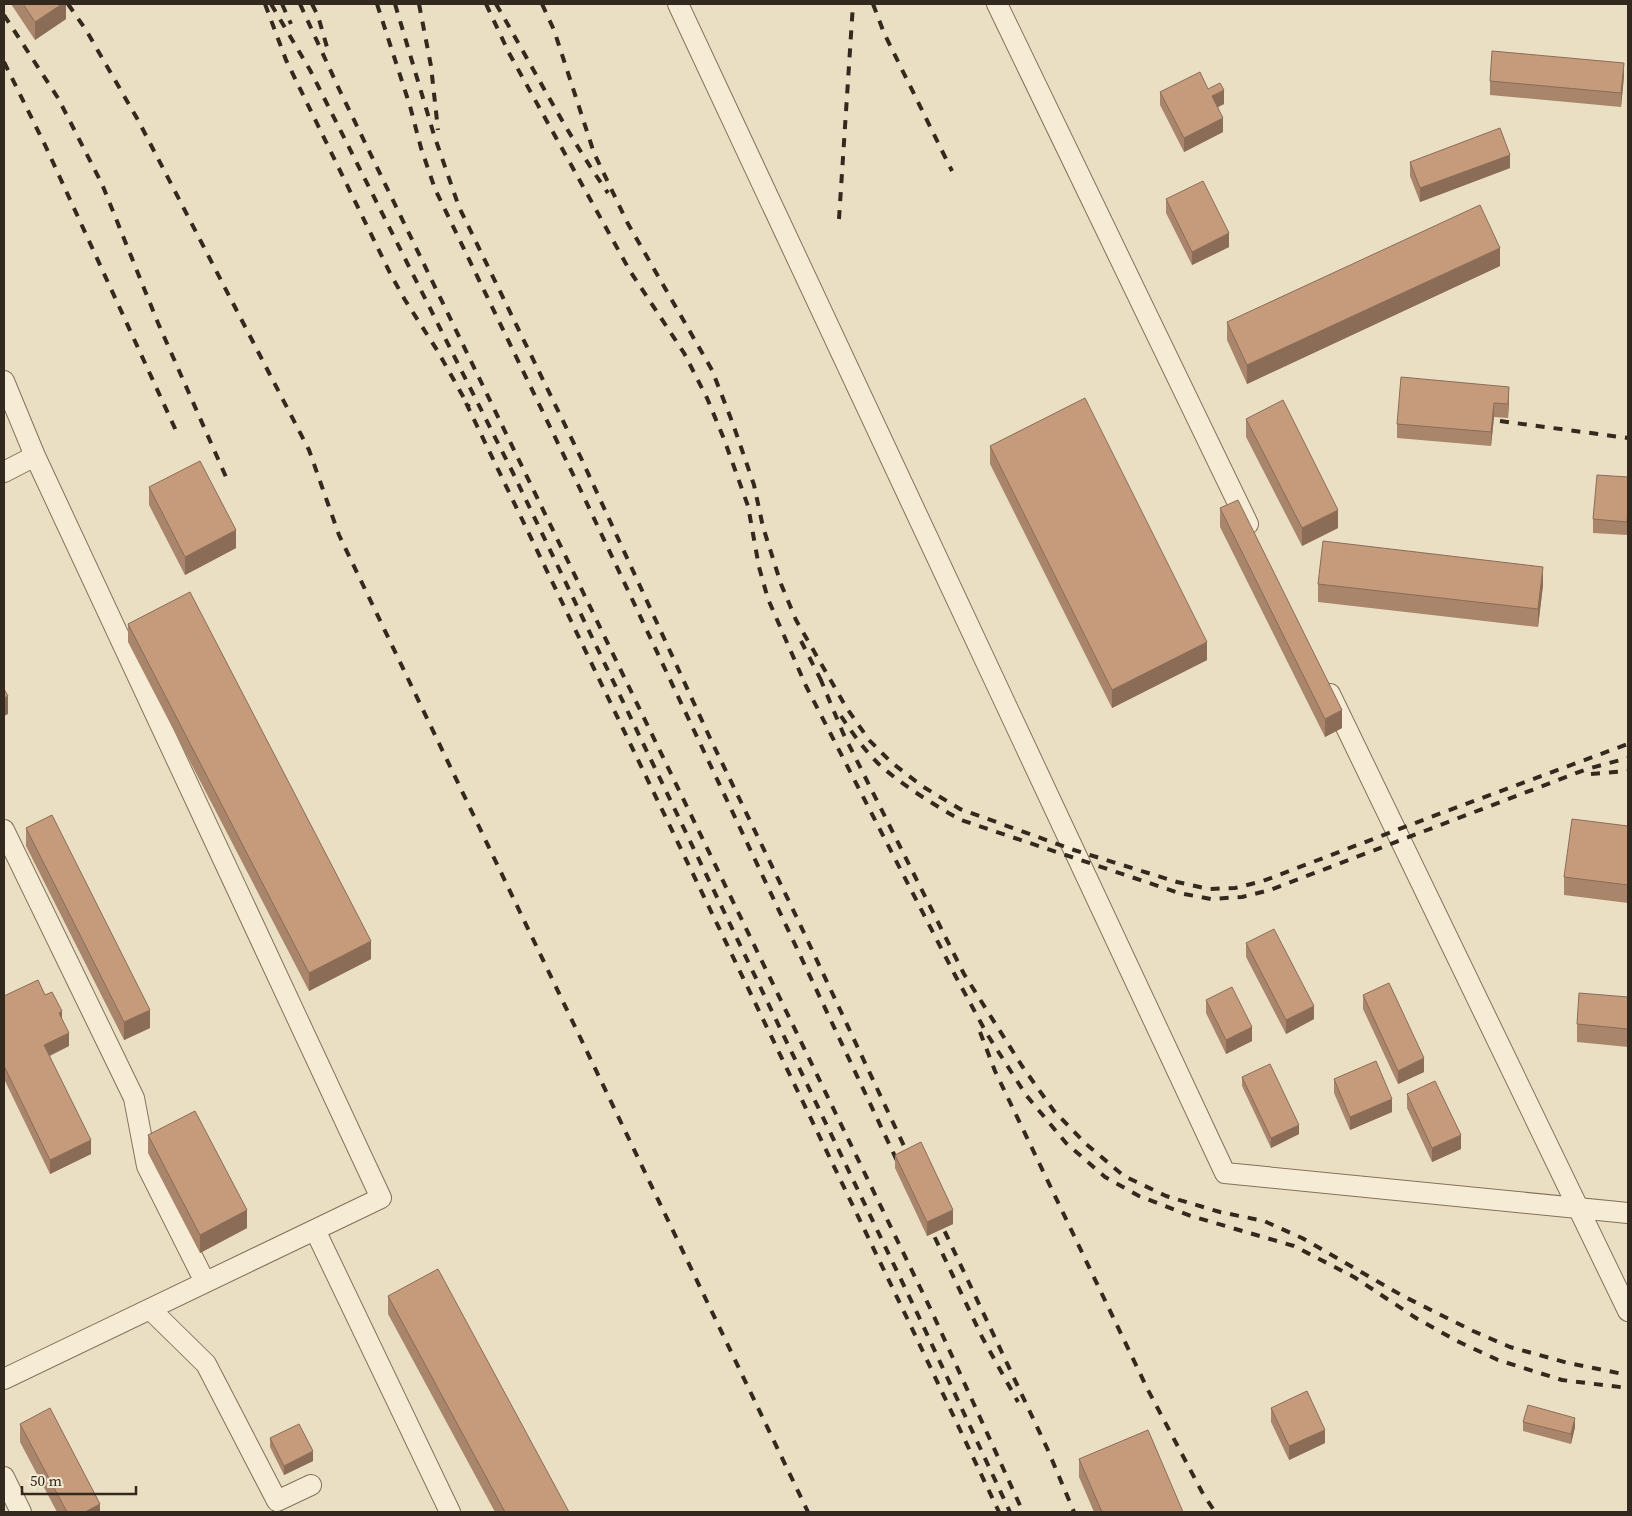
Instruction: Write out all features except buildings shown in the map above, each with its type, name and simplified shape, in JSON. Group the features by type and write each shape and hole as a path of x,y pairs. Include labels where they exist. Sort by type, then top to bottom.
{"lane":[{"path":"678,4 1225,1173 1628,1213"},
{"path":"997,4 1257,543"},
{"path":"4,381 35,456 381,1198 4,1379"},
{"path":"4,472 35,456"},
{"path":"1322,678 1628,1311"},
{"path":"4,830 134,1098 147,1166 206,1282"},
{"path":"315,1230 450,1512"},
{"path":"150,1309 206,1364 277,1501 311,1485"},
{"path":"4,1477 20,1512"}],"railway":[{"path":"68,4 86,30 138,120 309,450 339,535 808,1512"},
{"path":"265,4 286,60 391,275 469,407"},
{"path":"271,4 310,70 513,473 919,1317 1010,1512"},
{"path":"282,4 291,24"},
{"path":"300,4 339,89 932,1312 1023,1512"},
{"path":"312,4 318,16 329,54"},
{"path":"377,4 435,189 582,493 900,1167"},
{"path":"395,4 434,135 459,207 581,458 710,738 912,1163"},
{"path":"419,4 431,66 438,130"},
{"path":"486,4 509,53 630,271 684,353 707,398 748,506 759,567 768,599 806,686 956,977 987,1034 1026,1095 1066,1143 1105,1177 1139,1196 1191,1216 1294,1246 1354,1277 1416,1318 1457,1341 1498,1360 1562,1380 1628,1388"},
{"path":"496,4 564,123 608,193"},
{"path":"542,4 554,30 594,153 627,222 712,370 754,485 763,527 781,584 796,620 846,707 869,740 891,762 922,786 960,809 1074,850 1177,882 1209,889 1235,888 1263,881 1628,744"},
{"path":"839,219 853,4"},
{"path":"873,4 884,33 952,171"},
{"path":"4,15 58,98 102,184 158,323 226,477"},
{"path":"4,62 45,145 178,435"},
{"path":"466,403 999,1512"},
{"path":"1500,421 1628,438"},
{"path":"801,641 823,684"},
{"path":"820,678 843,733 964,974 1022,1066 1054,1111 1086,1144 1124,1176 1166,1196 1220,1212 1264,1221 1302,1238 1403,1296 1510,1347 1568,1363 1628,1375"},
{"path":"841,716 855,737 883,768 921,796 961,820 1179,893 1211,899 1242,897 1270,890 1587,769 1628,758"},
{"path":"1591,774 1628,771"},
{"path":"980,1032 995,1071 1148,1390 1202,1492 1215,1512"},
{"path":"937,1215 1047,1448 1074,1512"},
{"path":"927,1221 982,1337 1018,1402"}]}
